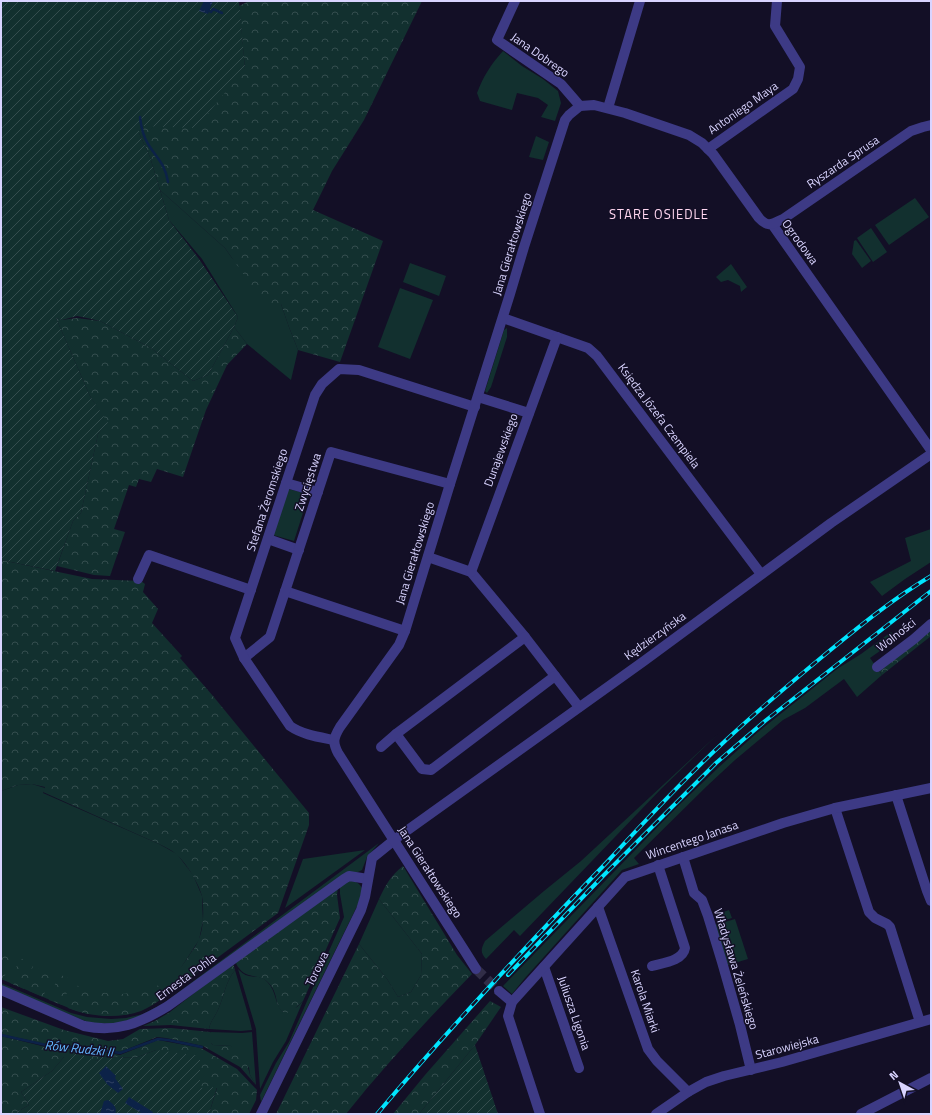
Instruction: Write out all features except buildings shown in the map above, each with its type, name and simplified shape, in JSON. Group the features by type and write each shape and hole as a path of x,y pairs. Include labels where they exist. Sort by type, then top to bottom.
{"street":[{"name":"Jana Dobrego","path":"515,1 497,40 561,84 580,106"},
{"path":"608,108 640,1"},
{"name":"Antoniego Maya","path":"708,149 793,89 798,79 800,67 775,26 777,1"},
{"name":"Ogrodowa","path":"580,106 594,104 608,108 689,135 702,143 762,222 772,224 931,450"},
{"name":"Jana Gierałtowskiego","path":"476,970 338,753 334,740 340,727 399,645 405,631 525,243 565,120 580,106"},
{"name":"Ryszarda Sprusa","path":"772,224 782,219 911,131 931,125"},
{"name":"Księdza Józefa Czempiela","path":"503,318 588,348 598,356 761,574"},
{"name":"Dunajewskiego","path":"471,572 557,337"},
{"name":"Stefana Żeromskiego","path":"334,740 301,732 290,726 244,658 235,638 315,395 322,384 339,369 359,370 474,407"},
{"path":"478,397 529,413"},
{"name":"Zwycięstwa","path":"244,658 270,637 331,452 450,484"},
{"name":"Kędzierzyńska","path":"394,840 831,523 931,454"},
{"path":"286,483 318,492"},
{"path":"268,539 299,550"},
{"path":"138,579 148,555 251,590"},
{"path":"428,557 471,572 525,637 579,707"},
{"path":"285,591 405,631"},
{"name":"Wolności","path":"877,666 909,643 931,624"},
{"path":"381,747 396,734 525,637"},
{"path":"396,734 422,769 431,770 555,676"},
{"name":"Wincentego Janasa","path":"512,1002 625,876 784,823 835,808 931,788"},
{"path":"896,795 931,901"},
{"path":"835,808 869,912 875,918 890,927 920,1022"},
{"name":"Torowa","path":"262,1114 360,910 365,897 372,858 394,840"},
{"name":"Władysława Żeleńskiego","path":"683,857 694,893 702,900 708,916 738,1018 751,1070"},
{"path":"652,966 677,958 682,955 685,948 658,865"},
{"name":"Ernesta Pohla","path":"1,990 84,1026 98,1028 122,1027 149,1018 168,1006 344,879 349,876 368,879"},
{"name":"Karola Miarki","path":"598,907 648,1049 657,1061 688,1092"},
{"name":"Juliusza Ligonia","path":"544,967 579,1068"},
{"path":"499,991 512,1002 508,1016 540,1114"},
{"name":"Starowiejska","path":"656,1114 688,1092 706,1082 724,1076 782,1062 931,1018"},
{"path":"860,1114 931,1078"}],"green space":[{"path":"1,1 239,1 245,68 196,128 142,126 139,129 139,133 150,157 169,220 199,259 238,317 208,375 193,381 151,348 100,321 77,316 62,320 56,318 90,396 108,423 98,434 81,513 73,521 55,571 1,560"},
{"path":"249,1 422,1 364,120 332,171 313,210 383,241 340,362 298,350 281,304 263,302 225,248 160,190 150,157 139,133 139,128 245,68 239,6"},
{"path":"503,51 558,91 561,103 555,121 541,117 548,105 538,98 517,93 512,110 480,101 477,93 482,82 491,66"},
{"path":"536,136 549,142 543,160 529,157"},
{"path":"160,190 225,248 232,258 281,304 298,350 291,380 247,344 234,327 238,317 202,259 169,220"},
{"path":"915,198 929,217 889,245 875,225"},
{"path":"871,228 887,252 873,262 857,238"},
{"path":"856,240 871,261 862,268 852,254 854,241"},
{"path":"410,263 446,276 439,296 403,282"},
{"path":"731,264 747,287 741,292 740,286 728,280 721,282 716,277"},
{"path":"400,288 433,300 410,359 378,347"},
{"path":"56,318 62,320 77,318 100,321 151,348 193,381 208,375 234,327 247,344 227,365 206,410 183,477 157,469 151,482 139,479 136,487 129,485 114,529 125,532 110,576 94,575 57,566 73,521 81,513 98,434 107,423 90,396"},
{"path":"507,328 507,337 491,387 487,393 485,391 504,330"},
{"path":"288,489 309,494 294,541 273,535"},
{"path":"931,529 931,562 882,596 870,582 911,561 905,538"},
{"path":"1,560 92,579 141,581 145,584 143,592 158,609 152,623 182,656 180,658 309,813 309,825 278,913 160,1000 141,1011 132,1014 104,1016 68,1008 79,983 96,990 113,994 121,994 153,988 174,975 185,962 200,936 203,919 202,896 189,869 175,853 166,847 43,792 45,787 32,784 18,785 1,791"},
{"path":"931,630 931,636 882,675 878,668"},
{"path":"891,632 897,639 870,658 882,675 857,697 844,679 805,708 783,720 735,760 634,858 639,864 622,870 512,994 503,986 678,806 719,767 758,732 837,669"},
{"path":"718,734 661,789 520,936 514,930 486,959 482,950 485,941 581,861"},
{"path":"32,784 45,788 43,793 159,844 177,854 193,875 202,896 203,921 199,940 160,1000 142,1010 126,1015 88,1014 71,1009 1,979 1,791 18,785"},
{"path":"379,843 367,857 362,870 358,872 349,872 166,1005 143,1017 112,1024 90,1023 1,986 1,983 71,1013 87,1017 111,1019 126,1018 143,1014 164,1003"},
{"path":"365,850 285,908 303,859"},
{"path":"403,866 457,955 472,974 407,1042 346,1114 276,1114 359,944 387,979 398,997 411,992 421,975 422,954 379,899 386,885"},
{"path":"347,881 356,882 362,888 360,900 261,1102 260,1095 276,1063 289,1042 344,917 340,886"},
{"path":"338,887 337,895 340,918 303,1001 291,1012 285,1013 280,1008 275,992 269,983 259,977 244,973 235,961"},
{"path":"379,899 422,954 421,975 411,992 398,997 387,979 359,944"},
{"path":"729,910 732,918 718,922 715,915"},
{"path":"735,919 748,959 728,965 715,925"},
{"path":"1,949 14,955 3,980 1,979"},
{"path":"20,958 34,964 24,989 10,983"},
{"path":"233,963 235,970 229,980 209,1029 171,1025 143,1026 170,1012"},
{"path":"40,966 53,972 43,997 29,991"},
{"path":"238,969 246,975 264,979 274,992 278,1004 283,1012 297,1007 303,1001 286,1041 273,1062 260,1089 256,1029"},
{"path":"235,970 252,1030 241,1031 209,1029 229,980"},
{"path":"59,974 72,980 62,1005 49,1000"},
{"path":"490,1001 501,1007 475,1045 419,1114 393,1114 425,1075"},
{"path":"1,1007 64,1030 108,1041 123,1039 140,1029 171,1028 210,1032 211,1043 213,1045 231,1046 240,1050 245,1057 250,1075 256,1085 240,1067 203,1046 166,1038 157,1037 120,1052 89,1047 55,1046 1,1034"},
{"path":"210,1032 252,1032 256,1085 250,1075 249,1068 231,1046 213,1045 211,1043"},
{"path":"1,1036 54,1049 88,1049 120,1055 158,1040 201,1048 237,1069 257,1090 256,1100 249,1114 209,1114 217,1088 200,1088 156,1050 135,1058 100,1056 97,1061 64,1057 52,1071 21,1092 29,1105 17,1112 18,1114 1,1114"},
{"path":"475,1045 498,1114 419,1114"},
{"path":"156,1050 200,1056 200,1088 217,1087 209,1114 18,1114 17,1112 29,1105 21,1092 52,1071 64,1057 76,1053 97,1061 100,1056 135,1058"}],"water":[{"path":"204,1 213,1 208,14 199,11"},
{"path":"106,1066 116,1076 115,1078 123,1089 118,1093 107,1084 99,1073"},
{"path":"129,1097 153,1112 152,1114 143,1114 125,1103"},
{"path":"108,1100 115,1108 115,1114 100,1114 104,1101"}],"waterway":[{"path":"209,11 211,12 213,9 222,13"},
{"path":"140,117 145,138 163,166 168,182"},
{"name":"Rów Rudzki II","path":"1,1035 55,1047 88,1048 120,1053 158,1039 202,1047"}],"tunnel":[{"path":"476,969 499,991"}],"railway":[{"path":"377,1114 433,1049 520,954 665,800 710,755 737,729 840,642 917,584 931,576"},
{"path":"508,975 603,876 716,763 765,721 931,591"}],"district":[{"name":"STARE OSIEDLE","path":"659,214"}]}
